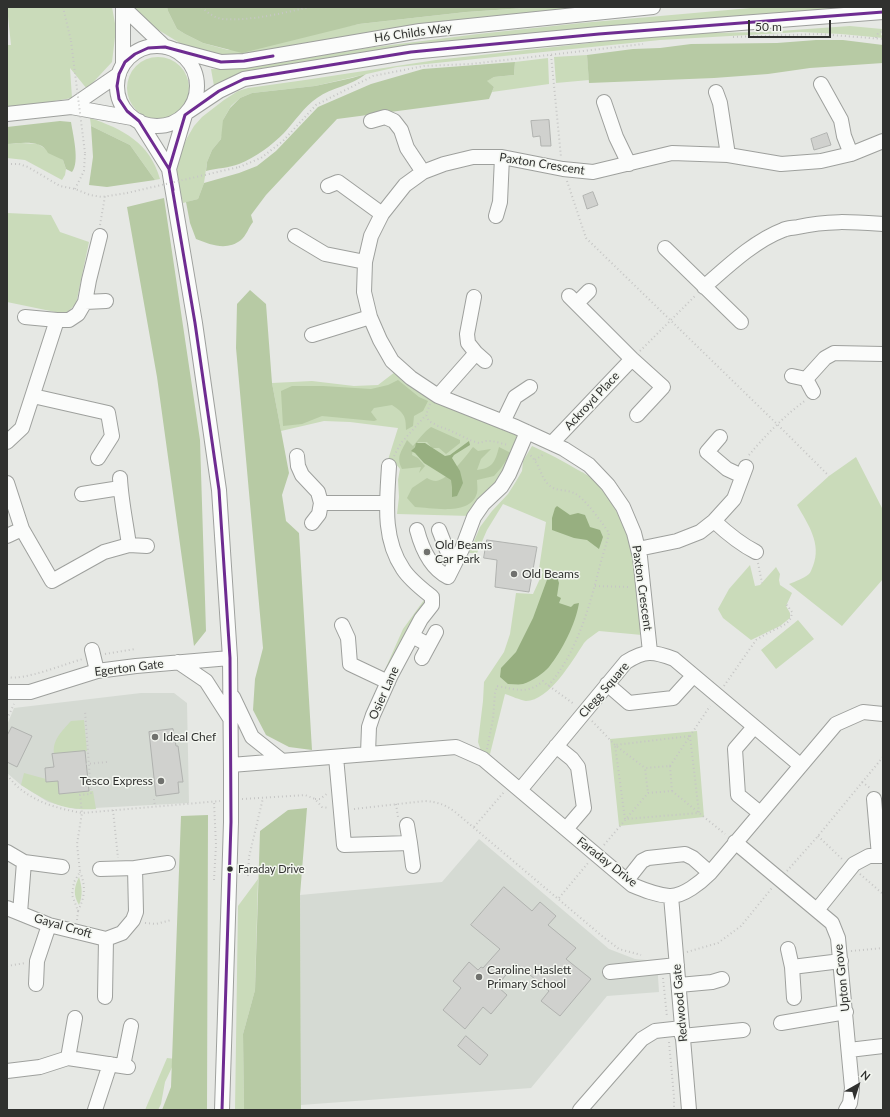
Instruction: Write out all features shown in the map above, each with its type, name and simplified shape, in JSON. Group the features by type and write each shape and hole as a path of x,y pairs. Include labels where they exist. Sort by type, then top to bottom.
{"street":[{"path":"169,169 187,113 195,101 197,89 196,78 192,67 185,57 170,48 123,7 121,69 117,86 119,98 124,109 135,119 169,169 195,323 219,490 231,693 231,822 222,1110"},
{"name":"H6 Childs Way","path":"170,48 221,62 244,61 420,31 653,7"},
{"name":"H6 Childs Way","path":"187,113 219,91 244,79 411,52 598,34 883,12"},
{"path":"71,107 121,69 130,57 137,51 146,47 156,46 170,48"},
{"path":"822,84 841,120 844,136 851,154"},
{"path":"716,92 720,103 728,155"},
{"path":"604,102 616,137 629,164"},
{"path":"7,114 71,107 135,119 150,126 163,126 175,122 187,113"},
{"path":"371,121 384,117 394,121 401,130 407,148 423,172"},
{"name":"Paxton Crescent","path":"650,652 640,557 634,532 623,506 608,485 589,465 564,449 527,432 438,396 411,378 392,361 380,340 370,317 364,292 365,262 371,236 382,214 405,185 423,172 444,164 473,157 502,157 563,169 593,172 672,153 728,155 781,164 821,161 851,154 883,141"},
{"path":"496,216 500,202 502,157"},
{"path":"335,180 382,214"},
{"path":"704,287 723,270 757,244 783,230 815,223 837,221 883,224"},
{"path":"24,317 69,320 78,314 85,302 100,236"},
{"path":"304,237 325,254 365,262"},
{"path":"664,248 741,322"},
{"path":"589,291 573,299 632,359 663,386 637,415"},
{"path":"438,396 481,357 468,342 467,334 474,298"},
{"path":"85,302 106,301"},
{"path":"319,329 370,317"},
{"path":"7,442 22,428 57,320"},
{"path":"813,392 799,377 825,358 834,354 883,354"},
{"name":"Ackroyd Place","path":"552,443 632,359"},
{"path":"503,422 515,397 530,387"},
{"path":"33,396 108,407 112,436 98,458"},
{"path":"417,530 422,547 427,557 437,570 448,577 474,517 483,504 501,487 509,474 527,432"},
{"path":"638,549 677,541 700,532 714,521 734,499 744,471 727,469 703,457 720,436"},
{"path":"297,456 298,466 302,475 318,492 321,503 319,514 312,523"},
{"name":"Osier Lane","path":"368,753 369,727 371,721 388,682 421,618 432,605 432,597 416,584 403,570 395,556 389,539 387,503 389,466"},
{"path":"7,483 22,529 54,586 104,552 130,545 147,546"},
{"path":"82,494 120,483 130,545"},
{"path":"321,503 387,503"},
{"path":"714,521 730,536 756,552"},
{"path":"7,536 22,529"},
{"path":"439,530 448,553 458,556"},
{"path":"342,625 348,638 346,668 388,682"},
{"path":"422,658 436,632"},
{"path":"412,636 429,645"},
{"path":"650,652 662,654 674,659 800,765"},
{"name":"Clegg Square","path":"515,787 556,746 626,662 638,654 650,652"},
{"path":"92,653 97,671"},
{"name":"Egerton Gate","path":"11,697 97,671 230,658"},
{"path":"178,662 206,681 231,720"},
{"path":"607,684 629,703 673,698 693,676"},
{"path":"231,693 252,737 281,760"},
{"path":"671,896 686,891 702,881 710,873 836,724 863,712 883,714"},
{"path":"754,727 735,749 738,795 760,813"},
{"path":"556,746 572,759 578,767 584,808 566,829"},
{"name":"Faraday Drive","path":"231,769 281,760 456,747 483,759 632,885 652,893 671,896"},
{"path":"336,757 344,844 410,843"},
{"path":"817,910 854,864 869,856 881,856 874,799"},
{"path":"406,825 413,866"},
{"name":"Upton Grove","path":"735,842 832,923 838,938 852,1088 850,1103 846,1110"},
{"path":"7,852 24,862 62,867"},
{"path":"627,880 642,861 648,858 685,854 693,858 710,873"},
{"name":"Gayal Croft","path":"24,862 14,911 49,925 106,939 122,933 133,920"},
{"path":"100,869 135,868 168,863"},
{"path":"133,920 136,912 135,868"},
{"name":"Redwood Gate","path":"671,896 689,1110"},
{"path":"36,984 37,961 49,925"},
{"name":"Gayal Croft","path":"105,997 106,939"},
{"path":"788,949 792,967 794,998"},
{"path":"792,967 840,957"},
{"path":"610,972 677,965"},
{"path":"678,985 712,982 722,979"},
{"path":"781,1023 846,1012"},
{"path":"68,1058 75,1018"},
{"path":"95,1110 120,1066 131,1026"},
{"path":"586,1108 642,1039 655,1031 682,1032 742,1030"},
{"path":"849,1050 883,1046"},
{"path":"7,1071 40,1066 68,1058 120,1066"}],"path":[{"path":"63,7 71,41 85,153 84,171 75,189"},
{"path":"202,7 207,12 222,19 262,17 310,7"},
{"path":"876,38 878,33 883,31"},
{"path":"733,37 819,34 883,39"},
{"path":"7,164 19,164 28,167 60,186 75,189 90,195 105,196 127,193 239,167 261,158 283,141 316,104 373,76 424,66 471,64 646,44"},
{"path":"551,55 563,169 586,238 829,476"},
{"path":"100,236 98,236 105,196"},
{"path":"632,359 704,287"},
{"path":"744,471 749,455 798,406 810,398 813,392"},
{"path":"389,466 401,443 426,415 431,402 438,396"},
{"path":"426,415 429,421 472,441 479,443 492,441 509,445 530,455 535,460 548,485 553,489 575,493 599,518 609,534 590,603 570,652 556,676 548,686"},
{"path":"756,552 762,583"},
{"path":"595,586 643,588"},
{"path":"672,791 670,766 756,640 786,624 791,618 792,612 786,604"},
{"path":"7,677 24,677 92,653 135,649"},
{"path":"483,759 493,719 497,686 525,691 537,687 543,681 573,703 616,745 645,768 670,766"},
{"path":"7,719 11,697"},
{"path":"75,931 78,910 83,902 84,896 77,844 82,813 80,794 91,794 85,711"},
{"path":"616,745 690,736"},
{"path":"690,736 699,813"},
{"path":"616,745 625,818"},
{"path":"780,879 818,836 883,757"},
{"path":"88,764 107,762"},
{"path":"645,768 648,793"},
{"path":"474,827 515,787"},
{"path":"559,899 625,818 648,793 672,791 735,842"},
{"path":"248,876 249,857 263,798"},
{"path":"154,799 155,806"},
{"path":"214,801 216,846 214,880"},
{"path":"113,810 119,869"},
{"path":"625,818 699,813"},
{"path":"78,910 72,895 74,882 80,872"},
{"path":"133,920 143,923 156,924 171,920"},
{"path":"840,957 883,948"},
{"path":"7,966 37,961"}],"shaded area":[{"path":"7,7 112,7 116,29 112,62 87,89 70,68 72,98 7,109 7,45 11,45"},
{"path":"131,7 167,7 177,29 203,43 228,50 359,24 466,12 540,7 653,7 243,56 221,56 183,45 147,23"},
{"path":"167,7 540,7 466,12 359,24 242,53 203,43 185,34 177,29"},
{"path":"762,7 883,7 237,76 214,86 211,69 238,69 367,48 478,34 581,23"},
{"path":"850,26 882,29 881,35 883,38 800,32 660,40 397,67 315,86 252,93 240,98 231,106 223,120 221,139 212,150 207,162 204,183 198,199 183,203 177,177 177,168 181,151 187,138 194,126 202,117 238,91 248,88 436,60 617,40 707,33 765,32"},
{"path":"816,40 843,40 883,45 883,63 810,68 768,74 714,78 589,83 587,55 691,44 777,43"},
{"path":"587,55 589,80 556,83 554,57"},
{"path":"158,57 170,59 180,66 187,76 189,88 187,100 180,110 170,117 158,119 146,117 136,110 129,100 127,88 129,76 136,66 146,59"},
{"path":"548,58 549,84 492,92 494,87 486,81 494,77 514,75 515,62"},
{"path":"515,62 514,75 494,77 487,81 494,87 489,99 337,119 266,195 251,215 253,222 241,240 230,245 219,246 196,239 190,223 186,202 198,199 204,183 257,166 276,151 318,107 371,84 423,69"},
{"path":"366,74 317,98 279,138 257,155 235,165 206,171 207,162 212,150 221,139 223,120 230,108 240,98 252,93 315,86"},
{"path":"90,118 113,127 134,139 149,156 160,179 155,180 130,145 91,126"},
{"path":"60,121 71,122 76,155 76,162 72,172 66,169 63,160 48,153 41,146 30,143 7,144 7,127"},
{"path":"91,126 130,145 155,180 107,187 89,185 93,157"},
{"path":"7,144 38,144 63,160 66,169 62,180 25,160 7,158"},
{"path":"164,198 200,440 206,631 194,646 157,377 127,207"},
{"path":"7,213 51,215 60,232 89,242 76,304 65,314 7,302"},
{"path":"250,290 266,304 272,383 289,473 282,495 286,521 299,533 312,750 289,747 266,735 253,710 255,679 263,648 236,348 237,304"},
{"path":"395,372 418,391 519,435 509,467 471,516 397,514 399,497 398,480 400,469 395,463 387,463 398,428 350,422 324,421 281,431 272,383 312,381 354,386 378,385"},
{"path":"398,380 419,397 428,401 423,411 414,416 413,426 406,430 404,415 392,405 374,408 371,412 377,420 374,421 322,416 302,424 283,426 281,391 292,386 371,389 388,385"},
{"path":"431,427 460,440 460,443 446,454 439,448 432,448 427,442 418,442 413,449 412,455 418,458 425,466 419,473 421,467 402,469 399,458 407,440 413,446"},
{"path":"469,441 470,445 454,455 452,458 460,471 463,483 457,496 452,497 451,480 424,463 415,453 411,451 415,447 416,443 425,443 445,456 450,455"},
{"path":"532,446 590,477 606,495 617,512 632,551 639,593 642,635 599,631 584,643 560,678 543,694 535,699 526,701 505,694 490,754 481,751 478,742 484,682 504,652 510,634 516,593 533,594 543,572 539,569 546,522 503,504 487,530 477,553 469,553 480,527 492,511 508,494 515,483 522,471 523,461"},
{"path":"473,447 478,451 491,449 481,459 477,470 490,466 496,457 499,447 511,453 494,476 477,480 477,493 473,500 467,505 450,509 415,507 407,498 412,488 427,478 436,481 446,477"},
{"path":"856,457 883,510 883,579 842,626 789,584 802,579 809,574 813,566 816,550 812,534 797,505 829,476"},
{"path":"557,506 570,515 578,513 585,515 590,527 600,530 603,537 599,549 587,540 574,538 552,530 552,518"},
{"path":"750,565 755,586 760,585 776,567 780,574 780,585 792,593 786,606 790,613 790,618 780,626 751,640 723,618 718,609 729,589"},
{"path":"548,577 557,577 559,583 557,596 561,598 559,603 571,607 574,604 579,603 572,628 554,660 547,669 534,679 523,684 508,684 500,677 501,668 516,652 533,618"},
{"path":"424,600 428,604 391,673 383,674 403,629"},
{"path":"798,620 814,639 776,669 761,650"},
{"path":"141,693 174,693 187,703 189,803 76,809 48,802 21,785 7,773 7,725 14,708"},
{"path":"84,720 87,751 54,754 56,740 64,728 71,721"},
{"path":"697,731 704,817 619,826 610,739"},
{"path":"24,773 58,781 59,794 93,791 96,809 65,807 48,801 21,785"},
{"path":"307,808 300,895 301,1110 244,1110 243,1034 255,990 260,831 288,810"},
{"path":"208,815 207,1110 162,1110 171,1087 181,816"},
{"name":"Caroline Haslett Primary School","path":"479,839 609,949 635,959 657,961 659,992 607,996 531,1088 301,1105 300,895 442,882"},
{"path":"79,877 82,891 79,905 75,891"},
{"path":"258,879 255,990 243,1034 244,1110 235,1110 238,906"},
{"path":"167,1058 176,1059 165,1082 161,1104 158,1110 145,1110"}],"building":[{"path":"549,120 551,146 541,146 540,136 533,137 531,121"},
{"path":"827,133 831,145 814,150 811,139"},
{"path":"593,192 598,205 587,209 583,196"},
{"name":"Old Beams","path":"487,540 537,547 529,592 495,587 497,560 484,558"},
{"path":"12,727 32,736 17,767 7,762 7,736"},
{"path":"173,729 176,746 178,746 183,782 178,782 179,793 156,796 149,732"},
{"path":"85,751 89,791 59,794 58,781 46,782 45,768 54,767 52,754"},
{"path":"504,887 532,911 540,902 556,916 548,925 576,948 566,959 591,979 560,1016 541,1001 549,991 516,963 500,982 501,983 498,987 507,995 491,1014 483,1007 465,1029 443,1010 461,988 453,981 469,962 478,970 481,967 483,968 500,949 471,925"},
{"path":"466,1036 488,1055 480,1065 458,1046"}],"transit line":[{"path":"222,1110 231,822 230,658 219,490 195,323 169,169 185,115 219,91 244,79 411,52 599,34 883,12"},
{"path":"173,190 169,169 139,121 127,111 119,99 117,86 119,74 125,62 135,54 148,48 165,47 221,62 244,61 273,56"}],"place":[{"name":"Old Beams Car Park","path":"427,552"},
{"name":"Old Beams","path":"514,574"},
{"name":"Ideal Chef","path":"155,737"},
{"name":"Tesco Express","path":"161,781"},
{"name":"Faraday Drive","path":"230,869"},
{"name":"Caroline Haslett Primary School","path":"479,977"}]}
